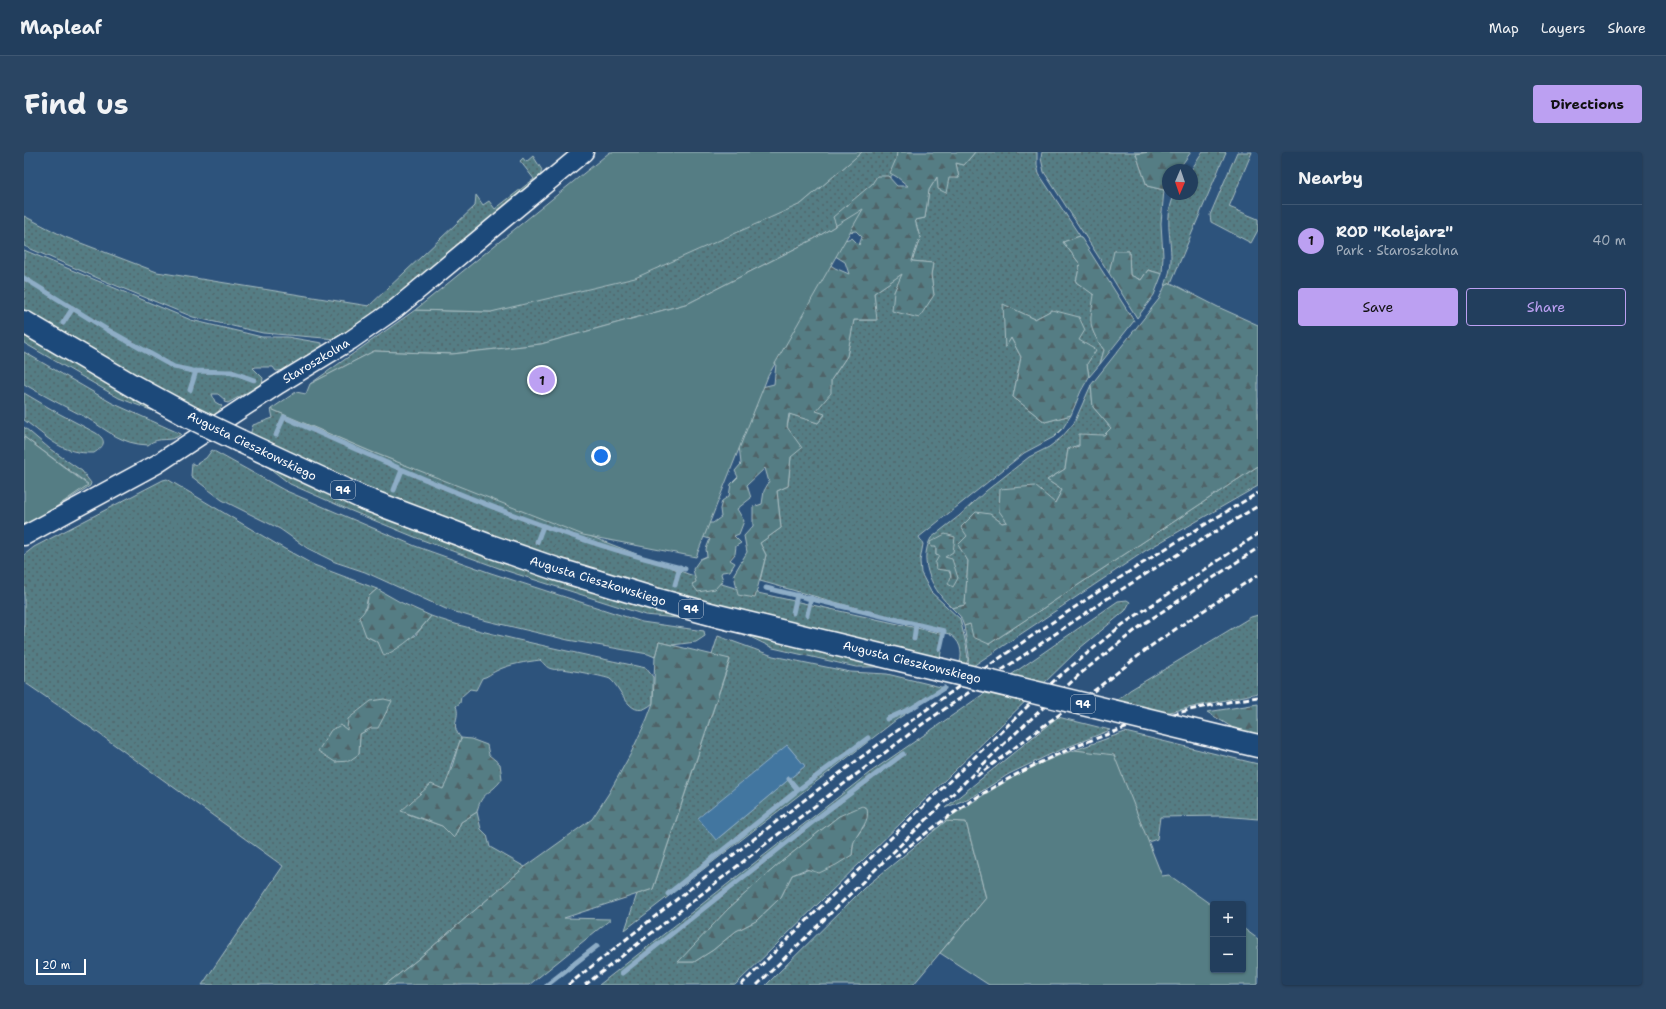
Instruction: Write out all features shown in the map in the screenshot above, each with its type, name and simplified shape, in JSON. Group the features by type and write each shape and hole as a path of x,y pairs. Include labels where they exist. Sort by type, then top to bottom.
{"main road":[{"name":"Augusta Cieszkowskiego","path":"24,322 133,386 192,418 370,501 483,544 556,569 655,599 718,616 1258,746"}],"street":[{"name":"Staroszkolna","path":"24,536 157,464 279,384 351,340 394,310 584,152"}],"green space":[{"path":"610,152 862,152 801,204 635,278 491,312 415,310"},
{"path":"862,152 912,152 863,209 814,239 689,303 541,344 452,354 374,351 310,384 415,310 491,312 801,204"},
{"path":"897,152 975,152 964,165 956,163 959,178 949,178 946,193 938,189 937,177 929,190 925,218 915,220 920,238 912,261 933,263 931,275 934,295 919,318 892,311 894,292 902,274 874,293 877,320 854,320 847,356 831,380 831,393 816,411 825,414 818,423 789,414 787,427 802,448 791,457 788,486 777,491 781,528 760,543 766,555 755,598 738,595 734,574 747,552 744,536 753,526 753,507 762,504 764,491 769,482 765,468 747,485 751,498 737,509 744,521 739,534 734,536 741,543 736,546 735,554 730,560 735,563 730,571 722,572 721,574 723,580 715,589 698,592 692,584 696,582 693,569 700,559 707,556 706,549 710,539 703,537 707,523 713,523 721,517 720,509 722,501 729,496 731,484 738,477 735,471 741,464 739,445 750,417 757,405 748,401 758,388 774,384 776,364 771,357 823,260 835,268 849,274 845,262 832,254 837,242 852,238 859,245 862,237 856,231 839,233 833,217 872,184 877,176 888,176 897,186 908,186 890,173 896,159"},
{"path":"975,152 1037,152 1039,174 1080,236 1063,242 1080,264 1076,282 1095,295 1091,318 1095,336 1104,350 1100,364 1089,377 1087,364 1078,340 1052,310 1035,319 1004,305 1005,347 1011,338 1021,357 1013,397 1045,422 1071,415 1063,428 1054,437 1024,453 919,537 923,544 920,561 921,573 931,592 960,619 966,644 968,660 966,664 960,663 960,646 956,639 949,634 760,581 766,555 760,543 781,528 777,491 788,486 791,457 787,427 790,414 818,423 825,415 815,411 830,393 831,380 847,356 854,320 876,320 874,293 903,273 894,292 934,295 931,275 933,263 912,261 920,238 915,220 925,218 929,190 938,176 959,178 956,163 964,165"},
{"path":"1042,152 1149,152 1136,154 1147,186 1162,190 1162,274 1148,270 1141,280 1130,275 1129,251 1115,251 1109,273 1044,172 1041,158"},
{"path":"1149,152 1191,152 1182,164 1162,164 1162,190 1147,186 1136,154"},
{"path":"1203,152 1226,152 1171,283 1165,286 1171,263 1169,226 1170,210 1173,200 1198,200 1198,164 1195,164"},
{"path":"1237,152 1252,152 1229,207 1258,219 1258,230 1251,243 1211,222 1210,215"},
{"path":"533,156 542,170 538,182 384,308 337,339 263,333 193,317 24,246 24,216 65,237 157,272 369,306 475,206 476,195 483,205 489,201 495,209 534,179 520,161 523,158 526,162"},
{"path":"863,209 768,376 696,557 583,535 372,452 271,409 296,392 306,394 310,384 374,351 452,354 541,344 689,303 814,239"},
{"path":"1080,236 1134,321 1100,364 1104,350 1092,329 1091,324 1091,312 1094,295 1076,282 1080,264 1063,242"},
{"path":"24,250 191,320 262,337 287,337 322,343 322,351 290,370 276,371 273,367 253,368 263,378 262,384 228,403 224,402 225,400 218,394 212,394 215,402 222,406 214,418 138,378 24,311"},
{"path":"1114,251 1129,251 1130,275 1141,280 1148,270 1162,274 1154,295 1137,318 1109,273"},
{"path":"1171,283 1258,325 1258,466 989,644 973,637 970,624 964,626 960,616 952,608 965,605 968,561 958,545 967,536 961,527 976,512 990,514 1002,523 1007,522 999,511 1000,489 1035,486 1055,503 1062,490 1047,480 1065,469 1068,449 1079,446 1079,434 1104,435 1111,428 1093,407 1091,385 1159,299 1165,286"},
{"path":"1003,304 1035,319 1052,310 1079,317 1085,330 1079,340 1096,350 1087,364 1089,377 1081,391 1071,415 1045,422 1013,397 1021,357 1011,338 1005,348"},
{"path":"24,336 161,414 119,398 24,343"},
{"path":"24,352 112,403 181,434 173,439 156,440 148,445 130,442 115,436 87,418 24,384"},
{"path":"1091,385 1093,407 1111,428 1104,435 1068,449 1065,469 1047,480 1062,490 1055,503 1002,523 990,514 959,545 968,561 965,605 952,608 939,594 927,566 927,547 931,538 1029,457 1049,447 1062,437 1074,423","holes":["936,547 958,578 951,577 945,564 936,555"]},
{"path":"24,393 96,433 102,438 103,441 100,448 94,453 82,453 64,448 48,439 24,420"},
{"path":"271,409 372,452 688,574 735,588 944,634 940,658 849,638 654,589 490,537 340,477 250,435 253,425 273,418"},
{"path":"24,427 50,449 82,471 91,483 90,486 56,507 88,484 24,437"},
{"path":"24,437 88,485 56,507 24,526"},
{"path":"212,450 284,490 415,546 491,573 642,622 704,631 705,636 696,642 672,645 659,642 655,657 648,654 568,640 475,618 446,609 365,572 335,562 307,548 280,529 222,500 191,476 192,463 195,465 206,458"},
{"path":"1258,466 1258,486 1145,551 970,668 968,664 969,655 964,626 970,624 989,644"},
{"path":"268,467 370,512 474,552 580,588 687,619 645,615 504,570 417,538 349,510 290,484"},
{"path":"167,479 314,565 377,589 368,597 364,613 366,636 378,642 415,636 431,616 462,626 514,639 646,668 653,677 653,703 638,710 628,703 610,679 570,670 550,668 540,660 506,667 494,672 482,678 476,690 470,689 461,697 460,703 456,706 457,715 455,725 461,738 451,765 448,780 443,789 408,814 442,826 454,838 461,822 477,812 481,829 487,835 490,847 525,867 417,960 385,985 202,985 283,866 94,730 24,682 24,555 34,547","holes":["387,712 371,728 360,734 359,754 349,760 335,762 341,725 347,731"]},
{"path":"945,534 955,537 953,552 945,557 952,559 958,578 953,587 948,584 951,577 950,571 936,569 935,563 939,556 936,555 936,547 931,547 930,542"},
{"path":"377,589 400,602 431,616 410,639 399,648 384,656 378,642 366,636 359,617 366,608 368,597"},
{"path":"1127,600 1130,602 1125,611 1080,648 735,985 599,985 869,773 1118,601","holes":["839,816 865,825 854,840 852,855 792,875 781,897 756,921 736,931 713,950 694,962 679,962 728,909 781,862"]},
{"path":"1258,615 1258,693 1165,713 1116,701 1130,690 1251,617"},
{"path":"740,632 888,667 856,667 773,648"},
{"path":"718,636 773,656 850,672 887,674 945,688 896,720 625,930 637,894 653,889 730,660 712,655","holes":["787,745 805,766 716,840"]},
{"path":"659,642 730,659 653,889 564,918 611,919 529,985 385,985 417,960 525,867 592,819 609,793 630,755 647,719 653,703 655,657"},
{"path":"384,699 392,701 378,728 371,728 360,734 359,754 349,761 335,762 318,751 331,730 341,725 347,730 348,719 371,701"},
{"path":"1258,704 1258,736 1238,731 1207,712"},
{"path":"1058,717 1110,730 1053,753 1009,774 974,796 945,808"},
{"path":"1125,732 1258,764 1258,819 1222,816 1160,817 1157,839 1148,842 1114,756 1075,750"},
{"path":"461,738 471,739 487,745 489,755 500,764 502,779 481,800 477,812 461,822 454,838 442,826 401,811 431,784 443,789 451,771"},
{"path":"1075,750 1114,755 1162,876 1169,875 1210,904 1210,973 1246,973 1246,930 1258,939 1258,985 989,985 940,953 986,898 966,822 944,821 1007,781 1057,756"},
{"path":"862,806 867,808 867,818 854,842 852,855 819,873 806,869 792,875 781,897 756,921 736,931 713,950 694,962 678,962 728,909 781,862 839,816"},
{"path":"946,821 966,822 986,898 913,985 766,985 864,888"}],"water":[{"path":"787,745 805,766 716,840 698,818"}],"waterway":[{"path":"24,278 106,329 174,367 193,371 232,372 254,380"},
{"path":"63,323 73,308"},
{"path":"190,390 196,371"},
{"path":"276,435 284,417 431,482 531,522 633,555 685,569"},
{"path":"394,490 402,470"},
{"path":"537,542 543,526"},
{"path":"675,585 680,567"},
{"path":"766,588 944,631 940,649"},
{"path":"793,613 797,595"},
{"path":"807,615 811,598"},
{"path":"914,639 916,624"},
{"path":"887,719 912,708 944,688"},
{"path":"668,894 798,790 868,738"},
{"path":"622,973 824,813 903,754"},
{"path":"789,779 798,790"},
{"path":"547,985 597,946"}],"railway":[{"path":"568,985 786,814 919,715 1128,572 1258,493"},
{"path":"585,985 799,818 924,723 1105,600 1258,506"},
{"path":"741,985 1057,678 1122,625 1258,534"},
{"path":"757,985 1006,742 1080,674 1142,625 1258,548"},
{"path":"977,776 1050,721 1095,690 1151,646 1258,575"},
{"path":"895,857 971,801 1004,781 1074,747 1146,722 1182,712 1220,703 1258,697"}],"place":[{"name":"ROD \"Kolejarz\"","path":"542,380"}]}
